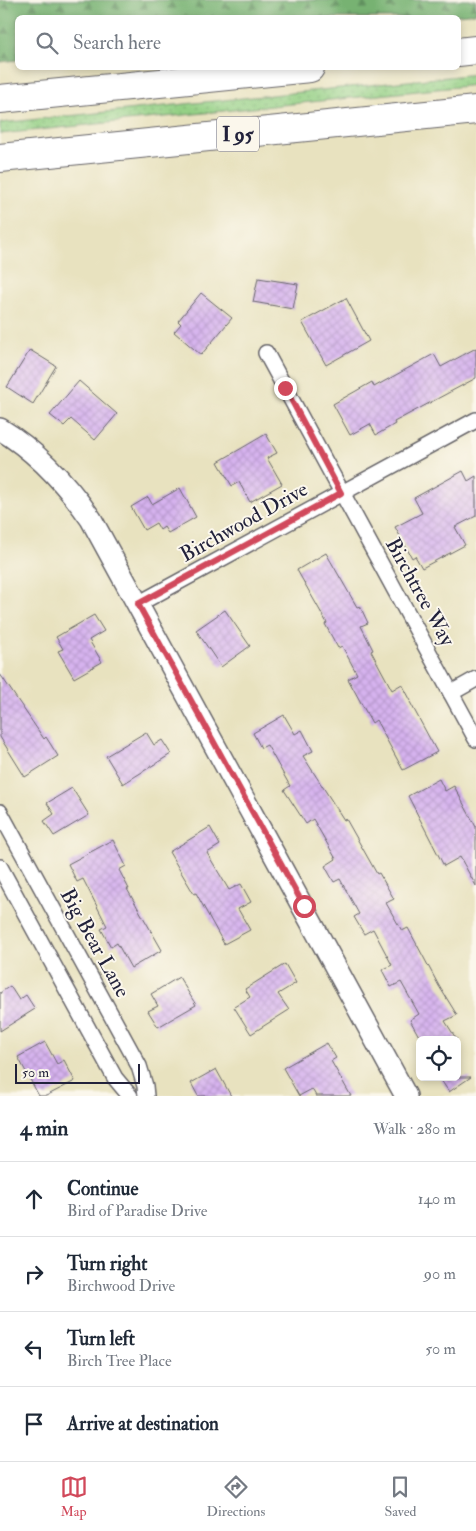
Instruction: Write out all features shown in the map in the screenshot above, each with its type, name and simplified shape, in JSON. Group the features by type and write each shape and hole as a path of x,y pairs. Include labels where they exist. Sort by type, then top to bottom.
{"highway":[{"path":"461,52 476,50"},
{"path":"0,99 290,70"},
{"name":"I 95","path":"0,158 476,110"}],"street":[{"name":"Birchtree Way","path":"266,353 476,739"},
{"name":"Birchwood Drive","path":"138,604 476,420"},
{"path":"0,429 43,461 70,491 96,526 406,1096"},
{"path":"451,693 476,679"},
{"name":"Big Bear Lane","path":"0,812 139,1066 146,1096"},
{"path":"0,867 115,1078 130,1096"}],"green space":[{"path":"0,0 476,0 476,13 458,15 15,15 15,60 0,62"},
{"path":"476,74 476,85 0,134 0,123"}],"building":[{"path":"258,278 298,284 293,309 253,302"},
{"path":"201,293 232,318 201,355 174,332 181,324 178,321"},
{"path":"346,298 369,341 326,365 302,322"},
{"path":"476,348 476,378 394,422 395,424 376,435 370,424 350,435 333,404 372,382 374,387 434,354 441,367"},
{"path":"30,350 56,366 33,404 7,387"},
{"path":"79,381 117,414 95,440 71,419 64,426 50,415"},
{"path":"266,434 277,453 267,458 282,484 250,502 239,482 232,486 218,462"},
{"path":"463,471 468,481 476,476 476,516 455,527 465,545 422,568 415,556 412,558 395,527 422,513 414,498"},
{"path":"180,488 196,517 168,533 164,527 160,530 156,523 144,530 131,507 148,497 152,504"},
{"path":"326,553 357,607 360,606 368,623 361,626 373,650 371,651 392,690 402,684 437,752 403,770 376,720 372,723 348,679 357,674 342,646 338,648 325,624 327,623 297,570"},
{"path":"225,610 250,646 221,667 196,630"},
{"path":"94,615 104,631 89,640 102,662 74,678 58,651 63,649 56,637"},
{"path":"0,674 44,739 46,737 58,756 25,777 0,737"},
{"path":"284,715 295,734 302,730 313,751 303,756 344,820 346,819 377,874 379,873 394,899 386,903 402,931 408,928 457,1015 445,1021 454,1036 419,1036 410,1020 419,1014 401,982 391,987 382,970 392,965 373,929 364,934 354,917 359,914 340,879 334,882 325,866 336,859 313,819 306,824 284,790 290,786 267,745 261,748 253,733"},
{"path":"146,732 154,745 162,740 171,754 123,784 106,756"},
{"path":"439,779 445,791 454,786 476,827 476,886 460,857 444,866 408,796"},
{"path":"72,788 89,815 54,836 44,821 54,814 47,803"},
{"path":"210,827 220,845 207,853 229,890 241,884 251,902 238,909 250,930 224,944 196,893 194,894 169,852"},
{"path":"113,840 126,866 119,870 129,889 127,889 162,950 131,968 117,943 111,947 101,929 107,926 83,879 77,882 68,864"},
{"path":"285,964 296,983 278,994 289,1010 251,1034 234,1007 250,997 245,989"},
{"path":"179,977 196,1005 158,1027 148,1011 158,1006 151,994"},
{"path":"10,986 19,1000 26,995 35,1009 0,1031 0,993"},
{"path":"45,1042 57,1064 64,1060 75,1081 46,1096 39,1096 18,1057"},
{"path":"327,1043 336,1058 331,1061 351,1096 316,1096 312,1089 299,1096 283,1068"},
{"path":"216,1069 231,1096 198,1096 191,1083"},
{"path":"461,1077 471,1077 449,1092 442,1081 461,1081"}],"route":[{"path":"285,388 341,493 138,604 304,906"}]}
